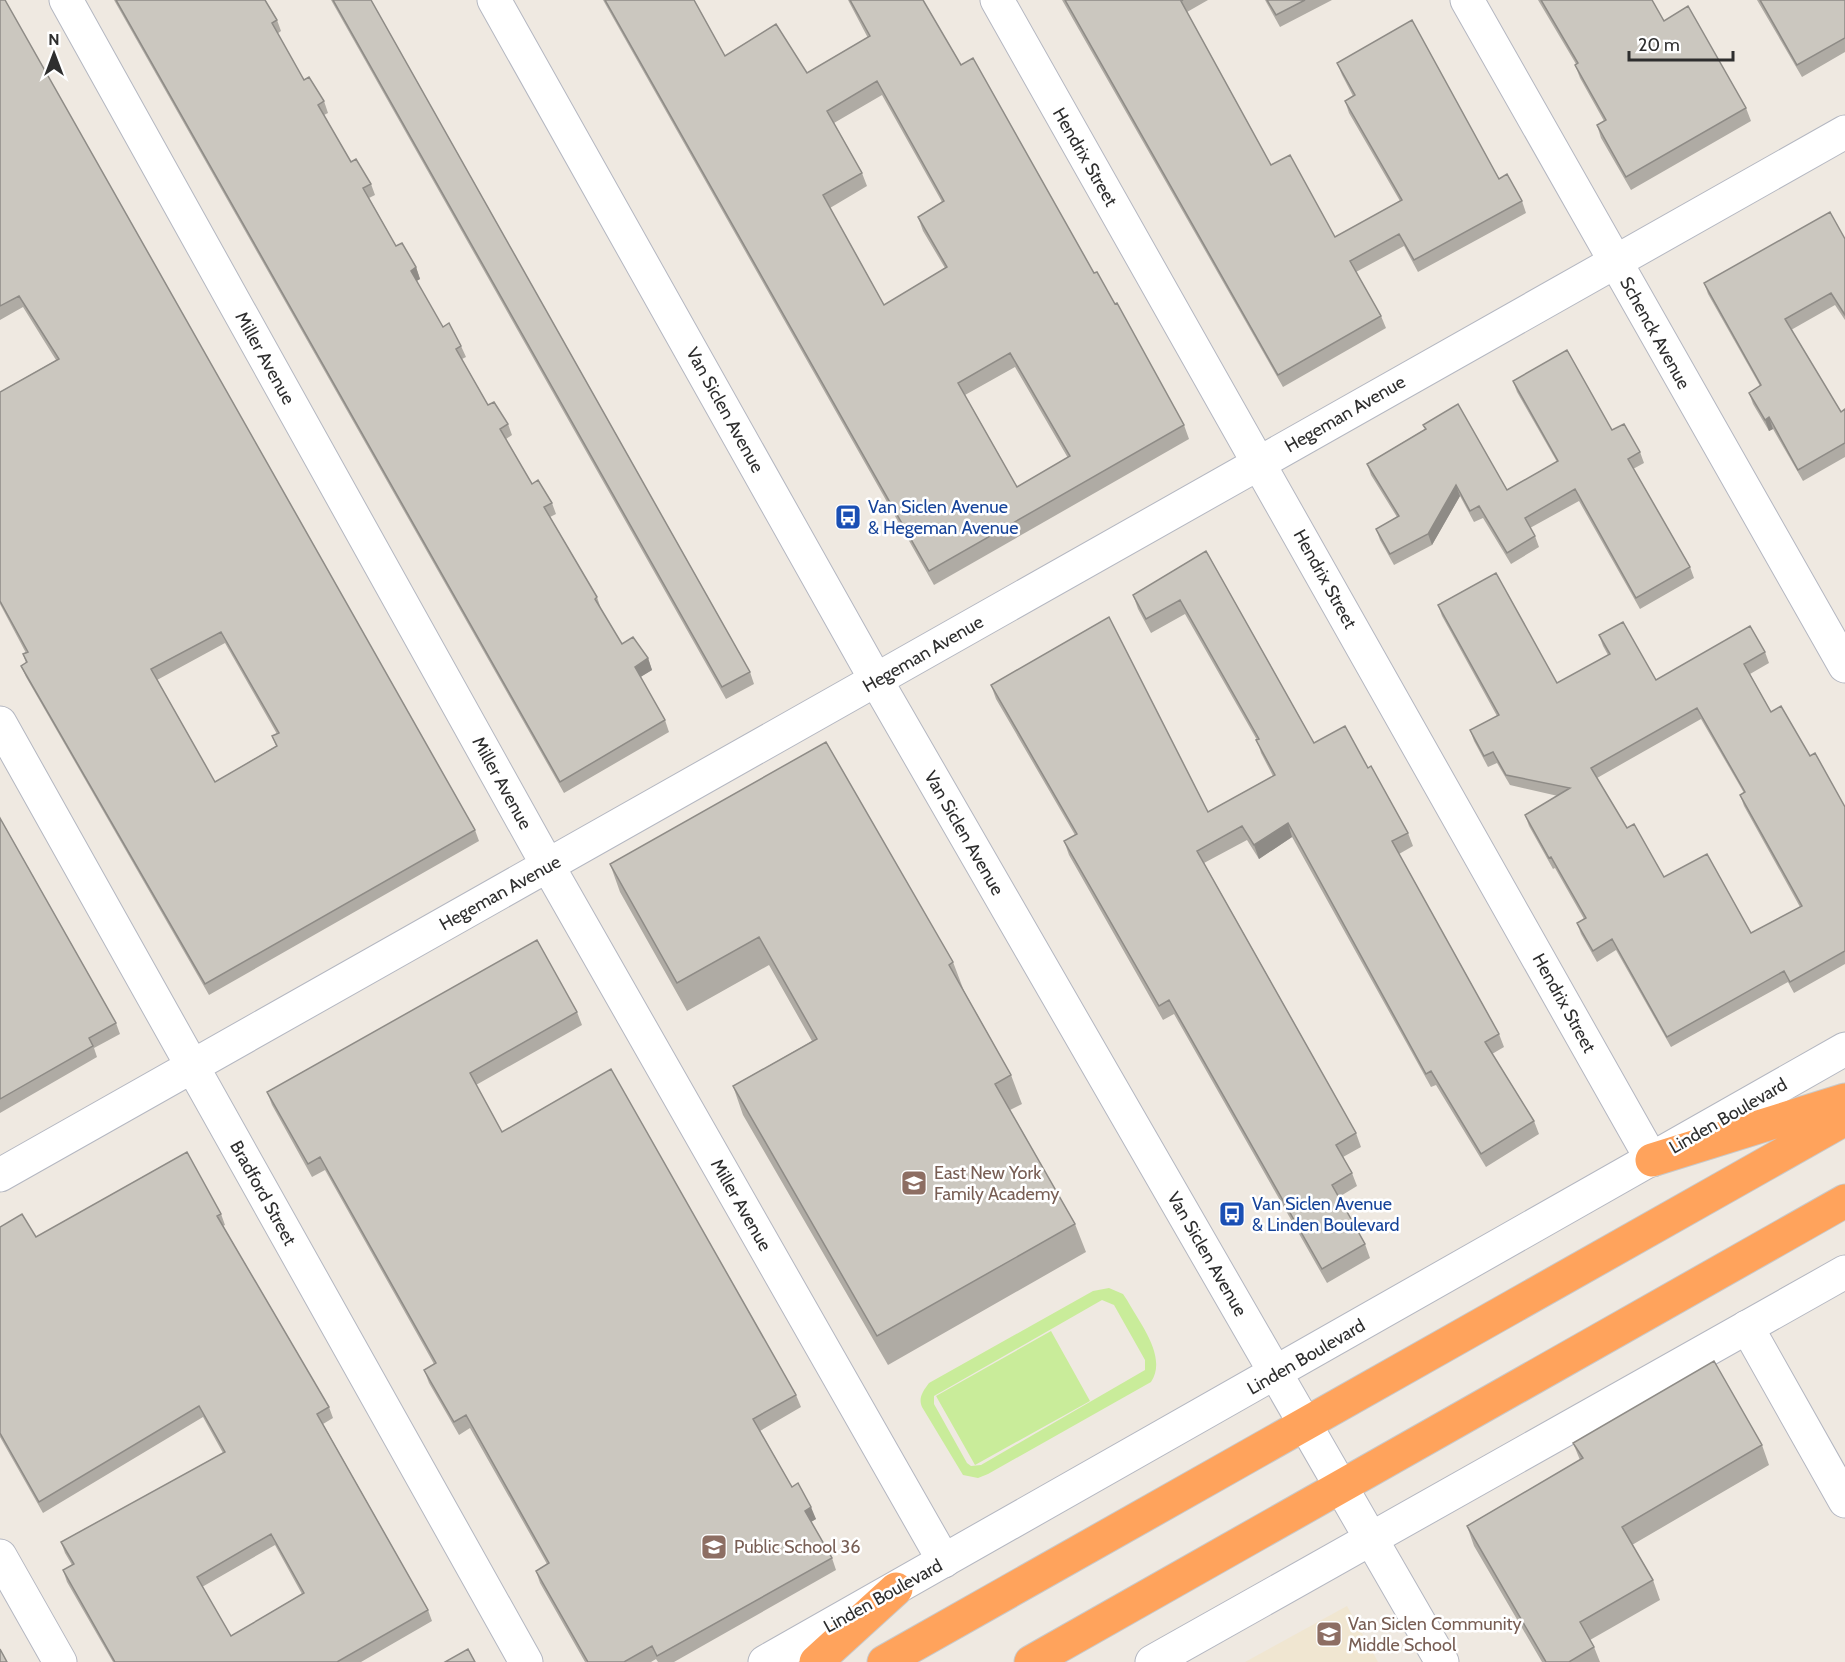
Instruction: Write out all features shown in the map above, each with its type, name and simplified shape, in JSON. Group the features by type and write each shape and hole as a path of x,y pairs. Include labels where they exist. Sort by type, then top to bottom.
{"highway":[{"path":"1652,1160 1845,1100"},
{"path":"884,1662 1845,1119"},
{"path":"1031,1662 1340,1485 1845,1202"},
{"path":"816,1662 896,1589"}],"street":[{"name":"Miller Avenue","path":"66,0 548,866 944,1561"},
{"name":"Van Siclen Avenue","path":"494,0 876,680 1442,1662"},
{"name":"Hendrix Street","path":"997,0 1652,1160"},
{"name":"Schenck Avenue","path":"1467,0 1845,666"},
{"name":"Hegeman Avenue","path":"0,1175 1845,132"},
{"name":"Bradford Street","path":"0,723 526,1662"},
{"name":"Linden Boulevard","path":"765,1662 1845,1049"},
{"path":"1152,1662 1845,1272"},
{"path":"1747,1327 1845,1501"},
{"path":"0,1556 60,1662"}],"shaded area":[{"name":"Van Siclen Community Middle School","path":"1347,1606 1378,1662 1245,1662"}],"green space":[{"path":"1109,1288 1123,1294 1127,1300 1154,1351 1156,1362 1151,1382 988,1474 978,1478 963,1475 922,1407 921,1398 929,1383 1093,1291","holes":["1102,1300 1114,1305 1145,1360 1145,1370 981,1465 971,1466 967,1463 934,1404 934,1396"]},
{"path":"1051,1331 1090,1401 975,1465 936,1396"}],"building":[{"path":"0,0 5,0 475,830 205,984 21,666 27,662 23,654 28,652 0,601 0,392 59,359 19,296 0,306","holes":["221,632 279,733 272,736 277,746 215,782 151,669"]},
{"path":"116,0 265,0 277,20 272,23 304,80 309,77 324,101 318,105 351,162 356,159 371,184 363,188 396,246 402,243 416,267 411,271 443,327 449,323 461,346 456,349 488,405 494,402 508,424 500,429 532,484 538,480 552,503 544,507 597,597 595,599 622,644 633,637 648,658 635,667 665,720 560,782"},
{"path":"333,0 371,0 750,672 722,687"},
{"path":"605,0 694,0 725,56 776,24 807,73 870,36 850,0 923,0 961,65 973,58 1094,273 1097,272 1115,304 1117,303 1184,425 929,571","holes":["877,81 944,201 918,217 947,267 884,305 823,195 862,173 827,111","1010,353 1070,456 1017,487 958,383"]},
{"path":"1065,0 1183,0 1181,1 1271,165 1290,155 1335,237 1402,200 1345,101 1355,95 1337,63 1412,20 1499,179 1507,174 1522,201 1414,260 1399,234 1350,261 1381,316 1278,375"},
{"path":"1267,0 1305,0 1276,15"},
{"path":"1541,0 1652,0 1664,21 1688,6 1746,108 1626,177 1597,125 1606,120 1575,65 1578,63"},
{"path":"1760,0 1845,0 1845,38 1797,65"},
{"path":"1830,212 1845,239 1845,315 1831,293 1785,319 1841,412 1845,409 1845,443 1798,470 1769,417 1765,420 1749,393 1761,385 1704,283"},
{"path":"1567,350 1612,430 1624,424 1640,452 1628,459 1690,567 1636,598 1575,489 1525,518 1535,536 1507,553 1479,506 1470,511 1456,485 1428,534 1390,554 1376,529 1399,516 1367,464 1426,429 1423,425 1458,404 1507,490 1558,461 1513,381"},
{"path":"1206,551 1314,743 1345,726 1368,768 1371,766 1408,833 1392,841 1499,1034 1485,1042 1534,1121 1481,1154 1431,1071 1426,1074 1288,823 1254,845 1242,826 1197,851 1356,1133 1336,1145 1352,1173 1332,1185 1365,1244 1322,1269 1169,1000 1159,1006 1064,841 1077,834 991,685 1109,617 1208,812 1275,775 1256,740 1259,739 1180,600 1146,619 1133,595"},
{"path":"1496,573 1557,683 1610,654 1599,635 1623,622 1656,680 1750,626 1765,652 1744,664 1771,712 1781,706 1810,756 1815,753 1845,807 1845,951 1790,982 1784,971 1667,1037 1612,939 1593,951 1577,923 1586,918 1525,815 1570,788 1506,775 1493,752 1484,756 1470,730 1499,715 1438,605","holes":["1697,708 1745,792 1740,795 1802,906 1751,933 1707,854 1664,877 1634,824 1627,828 1591,768"]},
{"name":"East New York Family Academy","path":"826,742 953,962 949,965 1011,1075 995,1084 1075,1224 877,1336 733,1086 817,1039 759,937 677,983 610,864"},
{"path":"0,818 116,1023 89,1038 93,1046 0,1099"},
{"path":"537,940 577,1012 470,1073 502,1132 611,1069 796,1395 753,1419 792,1487 798,1483 811,1507 805,1511 832,1558 657,1656 652,1646 624,1662 588,1662 536,1571 549,1563 466,1415 454,1422 424,1370 436,1363 320,1157 308,1164 267,1092"},
{"path":"187,1152 221,1214 217,1216 329,1407 317,1414 428,1610 337,1662 115,1662 63,1570 74,1564 61,1542 225,1452 199,1406 39,1502 0,1433 0,1227 22,1214 36,1237","holes":["271,1534 304,1593 231,1636 197,1577"]},
{"path":"1714,1361 1762,1445 1622,1527 1653,1580 1580,1622 1594,1647 1569,1662 1546,1662 1467,1526 1583,1458 1573,1443"},
{"path":"0,1649 7,1662 0,1662"},
{"path":"468,1649 475,1662 445,1662"}],"place":[{"name":"Van Siclen Avenue & Hegeman Avenue","path":"848,517"},
{"name":"East New York Family Academy","path":"914,1183"},
{"name":"Van Siclen Avenue & Linden Boulevard","path":"1232,1214"},
{"name":"Public School 36","path":"714,1547"},
{"name":"Van Siclen Community Middle School","path":"1329,1634"}]}
